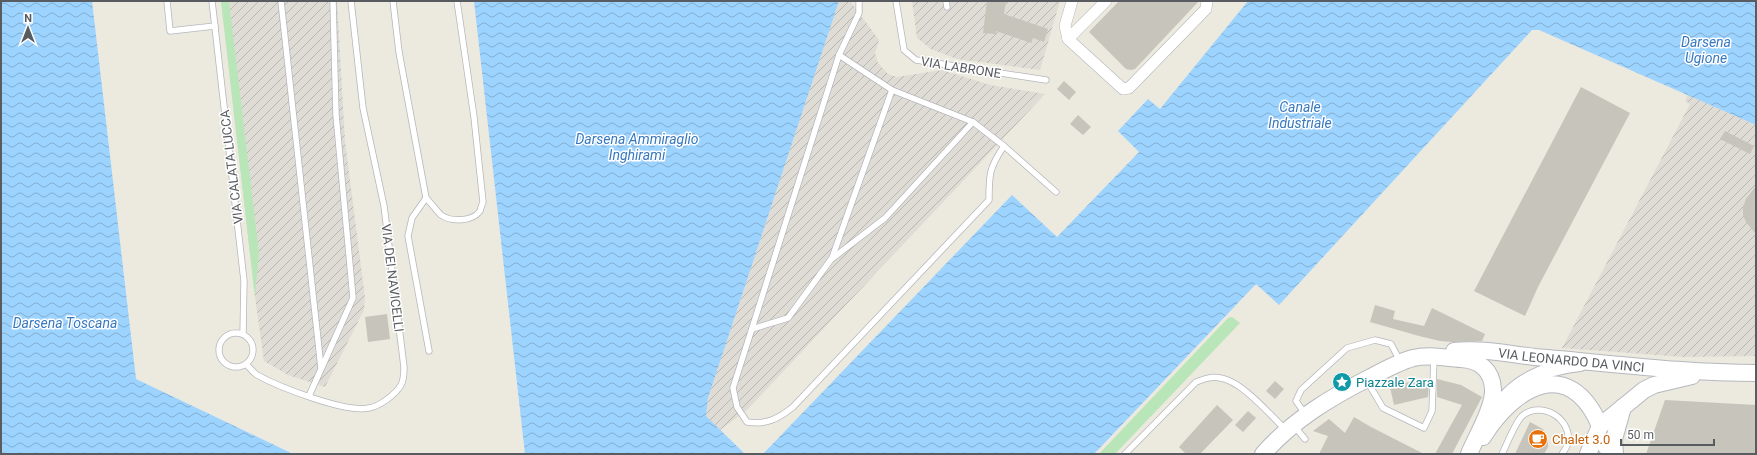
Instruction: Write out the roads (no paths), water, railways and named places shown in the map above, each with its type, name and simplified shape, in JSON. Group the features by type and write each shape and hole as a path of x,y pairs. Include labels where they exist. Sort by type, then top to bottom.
{"main road":[{"name":"VIA LEONARDO DA VINCI","path":"1436,356 1453,351 1474,349 1514,355 1707,372 1756,373"},
{"path":"1263,454 1306,415 1366,379 1414,358 1436,356 1480,363 1488,372 1493,393 1490,405 1469,454"},
{"name":"VIA LEONARDO DA VINCI","path":"1598,430 1624,406 1654,385 1707,372"},
{"path":"1472,454 1486,432 1500,415 1520,396 1538,386 1550,384 1569,388 1579,393 1589,404 1598,430 1588,454"},
{"path":"1615,454 1614,439 1624,406"}],"street":[{"path":"1072,1 1065,26 1068,39 1118,87 1123,89 1129,88 1206,9 1207,1"},
{"path":"1068,39 1106,1"},
{"path":"1486,432 1500,403 1515,389 1528,380 1542,373 1567,366 1602,362"},
{"path":"1598,430 1610,454"}],"lane":[{"path":"167,1 170,31 215,26"},
{"name":"VIA CALATA LUCCA","path":"212,1 244,281 243,334"},
{"path":"281,1 321,369"},
{"path":"309,396 353,298 336,115 332,1"},
{"name":"VIA DEI NAVICELLI","path":"246,364 256,374 309,396 339,405 368,408 385,400 400,386 404,377 384,206 363,108 351,1"},
{"path":"393,1 399,52 426,198 442,215 451,219 463,219 474,216 480,210 483,202 474,117 457,1"},
{"path":"859,1 859,13 839,55 733,388 737,407 747,422 759,424 779,418 793,407 989,200 989,175 994,160 1004,146"},
{"name":"VIA LABRONE","path":"896,1 904,50 916,60 1046,80"},
{"path":"839,55 892,90 972,122 1004,146 1056,192"},
{"path":"752,329 788,318 832,258 892,90"},
{"path":"832,258 885,218 972,122"},
{"path":"426,198 412,218 408,236 429,351"},
{"path":"232,333 243,334 251,341 253,349 252,357 246,364 239,368 230,367 224,363 218,351 220,343 224,337 232,333"},
{"path":"1306,415 1296,402 1301,390 1347,348 1374,340 1391,344 1400,363"},
{"path":"1366,379 1383,408 1424,428 1432,411 1436,356"},
{"path":"1125,454 1196,382 1206,378 1222,378 1231,381 1305,439"},
{"path":"1502,454 1521,417 1528,412 1539,410 1553,412 1563,423 1568,434 1568,444 1562,454"}],"water":[{"name":"Darsena Toscana","path":"1,1 92,1 136,379 293,454 1,454"},
{"name":"Darsena Ammiraglio Inghirami","path":"474,1 839,1 708,398 706,416 745,454 525,454"},
{"name":"Canale Industriale","path":"1248,1 1756,1 1756,125 1539,30 1532,30 1279,305 1256,284 1094,454 763,454 1012,195 1057,237 1139,152 1118,131 1148,99 1160,109"}],"place":[{"name":"Piazzale Zara","path":"1342,382"},
{"name":"Chalet 3.0","path":"1538,439"}],"water label":[{"name":"Darsena Ugione","path":"1706,50"}]}
